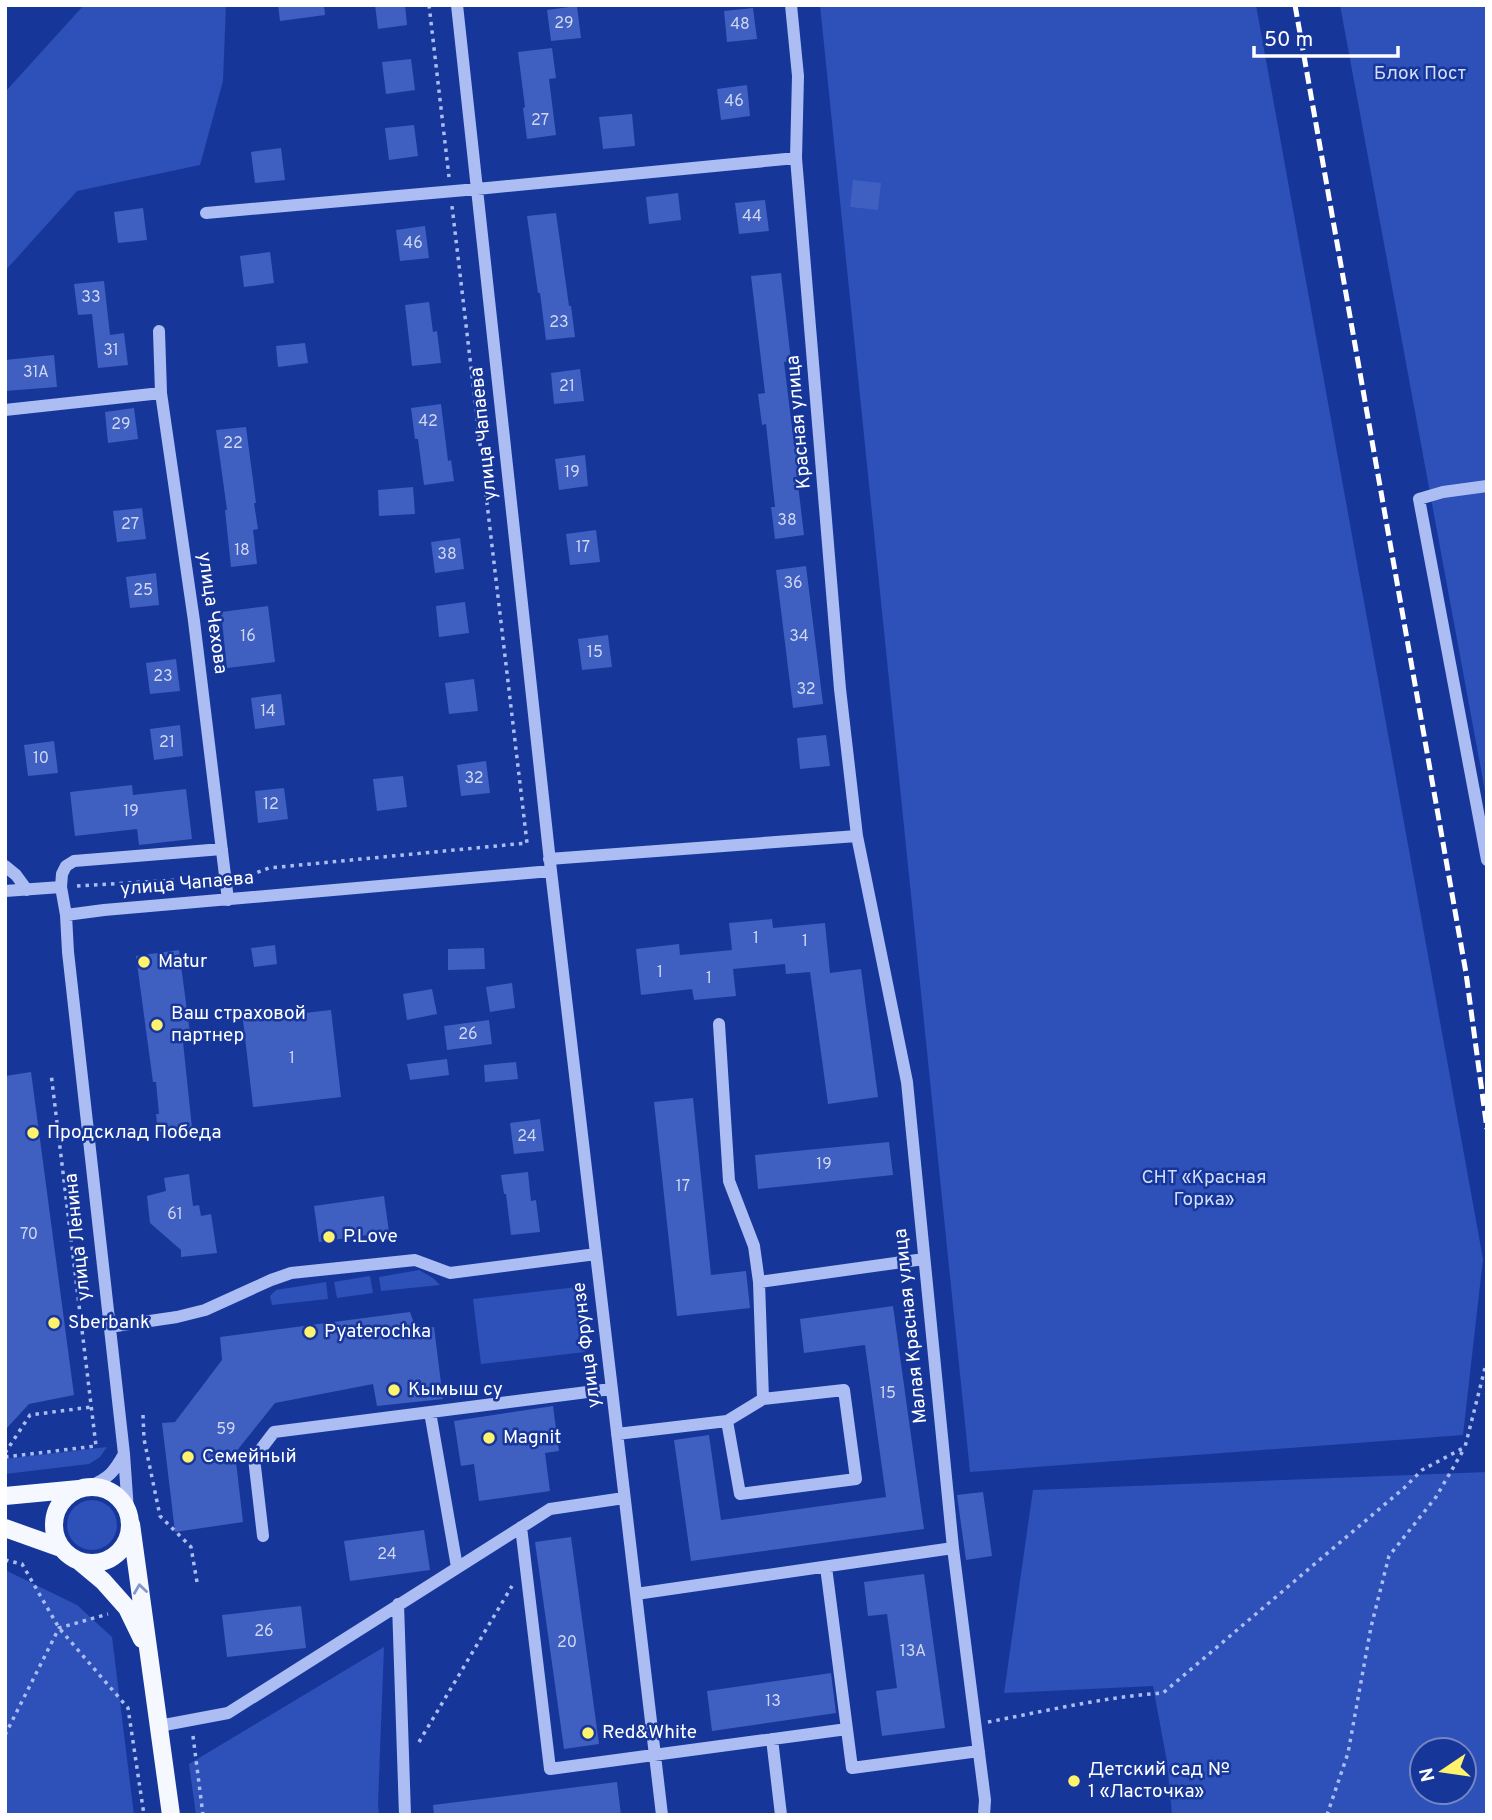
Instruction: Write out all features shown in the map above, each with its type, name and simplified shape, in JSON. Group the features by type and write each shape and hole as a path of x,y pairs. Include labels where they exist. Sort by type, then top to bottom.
{"main road":[{"path":"85,1488 69,1494 61,1503 55,1514 56,1537 61,1548 103,1581 127,1608 150,1654"},
{"path":"5,1496 85,1488 103,1488 113,1493 122,1501 129,1518 129,1536 124,1547 104,1562 79,1561"},
{"name":"улица Ленина","path":"129,1518 171,1815"},
{"path":"5,1528 61,1548"}],"street":[{"name":"улица Чапаева","path":"457,5 550,865"},
{"name":"Красная улица","path":"791,5 797,76 796,158 840,689 857,836"},
{"path":"206,213 796,158"},
{"name":"улица Чехова","path":"159,331 162,393 194,621 228,900"},
{"path":"5,410 162,393"},
{"path":"1487,486 1443,492 1419,499 1487,860"},
{"name":"улица Чапаева","path":"66,915 857,836"},
{"name":"Малая Красная улица","path":"857,836 907,1082 953,1548 985,1800 984,1815"},
{"path":"5,891 61,887 66,866 74,861 222,849"},
{"name":"улица Фрунзе","path":"550,865 662,1815"},
{"path":"5,866 27,890"},
{"name":"улица Ленина","path":"61,887 129,1518"},
{"path":"719,1024 729,1181 754,1245 759,1282 763,1399"},
{"path":"109,1327 205,1310 291,1273 415,1260 450,1273 596,1254"},
{"path":"759,1282 924,1259"},
{"path":"263,1536 254,1458 274,1432 611,1389"},
{"path":"617,1434 727,1422 763,1399 844,1390 856,1479 740,1494 727,1422"},
{"path":"430,1412 457,1567"},
{"path":"85,1488 104,1481 115,1470 124,1454"},
{"path":"159,1726 229,1713 550,1509 624,1498"},
{"path":"521,1527 550,1769 847,1729"},
{"path":"636,1594 953,1548"},
{"path":"826,1567 852,1768 979,1751"},
{"path":"398,1604 405,1815"},
{"path":"772,1739 781,1815"}],"path":[{"path":"61,887 248,876 270,868 527,844 429,5"},
{"path":"5,1455 96,1446 51,1073"},
{"path":"1327,1815 1348,1753 1371,1628 1390,1556 1436,1497 1465,1447 1485,1368"},
{"path":"5,1455 30,1415 91,1406"},
{"path":"143,1415 144,1439 160,1516 191,1547 197,1582"},
{"path":"975,1725 1108,1699 1163,1693 1422,1470 1465,1447"},
{"path":"5,1560 22,1564 59,1628 128,1708 144,1815"},
{"path":"405,1766 525,1563"},
{"path":"5,1735 59,1628 127,1608"},
{"path":"190,1720 203,1815"}],"green space":[{"path":"84,5 226,5 223,81 200,165 77,191 5,271 5,92"},
{"name":"СНТ «Красная Горка»","path":"820,5 1256,5 1483,1259 1463,1435 970,1472"},
{"name":"Блок Пост","path":"1340,5 1487,5 1487,802"},
{"path":"419,1270 440,1285 381,1291 379,1277"},
{"path":"370,1276 373,1293 337,1298 334,1282"},
{"path":"326,1282 328,1299 272,1305 270,1296 276,1290"},
{"path":"577,1287 585,1352 481,1364 473,1299"},
{"path":"107,1447 100,1457 89,1464 5,1474 5,1459"},
{"path":"1487,1472 1487,1815 1172,1815 1167,1762 1153,1686 1004,1693 1033,1490"},
{"path":"82,1501 102,1501 116,1515 116,1535 102,1549 82,1549 68,1535 68,1515"},
{"path":"5,1570 77,1605 112,1637 134,1815 5,1815"},
{"path":"384,1647 379,1815 196,1815 189,1764"}],"building":[{"path":"278,5 324,5 325,15 280,21"},
{"path":"375,5 405,5 407,25 378,29"},
{"path":"577,6 581,38 551,41 547,10"},
{"path":"753,8 757,39 727,42 724,11"},
{"path":"552,48 556,78 549,79 556,135 527,139 518,52"},
{"path":"411,59 415,90 386,94 382,62"},
{"path":"747,85 750,116 721,120 717,89"},
{"path":"632,114 635,146 603,149 599,117"},
{"path":"414,125 418,156 389,160 385,128"},
{"path":"281,148 285,180 255,183 251,152"},
{"path":"853,180 881,183 878,210 850,207"},
{"path":"678,193 681,220 649,224 646,197"},
{"path":"765,200 769,231 739,234 735,203"},
{"path":"143,208 147,240 118,243 114,212"},
{"path":"556,213 575,337 546,340 527,216"},
{"path":"425,226 429,258 400,261 396,230"},
{"path":"270,252 274,283 244,287 240,256"},
{"path":"781,273 791,361 784,362 794,444 798,444 801,475 797,476 804,535 775,539 771,507 775,507 766,424 762,425 758,394 765,393 751,276"},
{"path":"104,281 110,335 124,333 128,365 98,368 92,314 78,315 74,284"},
{"path":"429,302 433,332 437,331 441,363 412,366 405,305"},
{"path":"305,343 308,363 278,367 276,346"},
{"path":"54,355 57,387 5,391 5,360"},
{"path":"580,369 584,401 554,404 551,373"},
{"path":"441,404 448,461 451,460 454,481 424,485 411,408"},
{"path":"134,408 138,439 108,443 105,412"},
{"path":"246,427 256,503 258,529 253,530 257,564 231,567 227,510 216,430"},
{"path":"585,455 588,486 559,490 555,459"},
{"path":"413,487 415,514 379,516 378,490"},
{"path":"142,508 146,539 117,542 113,511"},
{"path":"596,530 600,562 570,565 566,534"},
{"path":"460,538 464,569 435,573 431,542"},
{"path":"806,566 823,704 793,708 776,570"},
{"path":"156,573 159,605 130,608 126,577"},
{"path":"465,602 469,633 439,637 436,606"},
{"path":"268,606 275,662 227,668 221,612"},
{"path":"608,635 612,667 582,670 578,639"},
{"path":"176,659 180,691 150,694 146,663"},
{"path":"474,679 478,711 449,714 445,683"},
{"path":"281,694 285,725 255,729 251,698"},
{"path":"180,725 183,756 154,760 150,729"},
{"path":"826,735 830,766 800,769 797,738"},
{"path":"54,741 58,773 28,776 24,745"},
{"path":"486,761 490,793 461,796 457,765"},
{"path":"403,776 407,807 377,811 373,779"},
{"path":"132,785 133,795 186,789 192,839 139,845 137,829 75,836 70,792"},
{"path":"284,788 288,819 258,823 255,791"},
{"path":"772,919 773,928 825,923 830,973 861,969 878,1097 828,1104 810,972 786,974 785,964 733,969 736,996 694,1000 692,989 641,995 636,949 679,944 680,955 732,950 729,923"},
{"path":"275,945 277,964 254,967 251,948"},
{"path":"484,948 485,969 448,970 448,949"},
{"path":"179,950 191,1041 183,1042 192,1128 158,1132 156,1082 153,1082 136,956"},
{"path":"512,983 515,1008 490,1012 486,987"},
{"path":"432,989 437,1014 407,1020 403,994"},
{"path":"331,1010 341,1097 253,1107 243,1020"},
{"path":"489,1020 492,1044 447,1050 444,1026"},
{"path":"447,1059 449,1075 410,1080 407,1064"},
{"path":"516,1062 518,1079 485,1082 484,1065"},
{"path":"31,1072 74,1395 29,1404 5,1430 5,1076"},
{"path":"693,1098 711,1275 746,1271 750,1308 677,1316 654,1102"},
{"path":"540,1119 544,1151 514,1154 510,1123"},
{"path":"889,1142 893,1175 758,1189 755,1155"},
{"path":"528,1172 531,1201 536,1200 540,1232 511,1235 501,1175"},
{"path":"189,1174 193,1206 199,1205 201,1216 211,1214 217,1253 181,1257 181,1250 150,1223 147,1196 166,1191 164,1178"},
{"path":"384,1196 389,1232 319,1242 314,1206"},
{"path":"893,1306 924,1529 691,1561 674,1440 709,1435 721,1520 886,1497 865,1345 804,1353 800,1319"},
{"path":"410,1312 416,1329 434,1327 443,1399 377,1406 373,1384 275,1403 235,1453 243,1522 175,1532 162,1423 175,1422 222,1360 220,1337"},
{"path":"553,1406 559,1451 545,1453 550,1491 479,1501 474,1464 461,1466 454,1421"},
{"path":"983,1492 992,1556 966,1560 957,1495"},
{"path":"424,1530 430,1570 350,1581 344,1541"},
{"path":"571,1537 599,1744 564,1749 535,1542"},
{"path":"924,1574 945,1728 882,1736 876,1691 897,1688 887,1614 868,1616 864,1582"},
{"path":"301,1606 306,1648 227,1657 222,1615"},
{"path":"831,1673 836,1713 712,1731 707,1691"},
{"path":"617,1782 621,1815 434,1815 433,1805"}],"railway":[{"path":"1295,5 1466,973 1487,1129"}],"place":[{"name":"Matur","path":"144,962"},
{"name":"Ваш страховой партнер","path":"157,1025"},
{"name":"Продсклад Победа","path":"33,1133"},
{"name":"P.Love","path":"329,1237"},
{"name":"Sberbank","path":"54,1323"},
{"name":"Pyaterochka","path":"310,1332"},
{"name":"Кымыш су","path":"394,1390"},
{"name":"Magnit","path":"489,1438"},
{"name":"Семейный","path":"188,1457"},
{"name":"Red&White","path":"588,1733"},
{"name":"Детский сад № 1 «Ласточка»","path":"1074,1781"}]}
